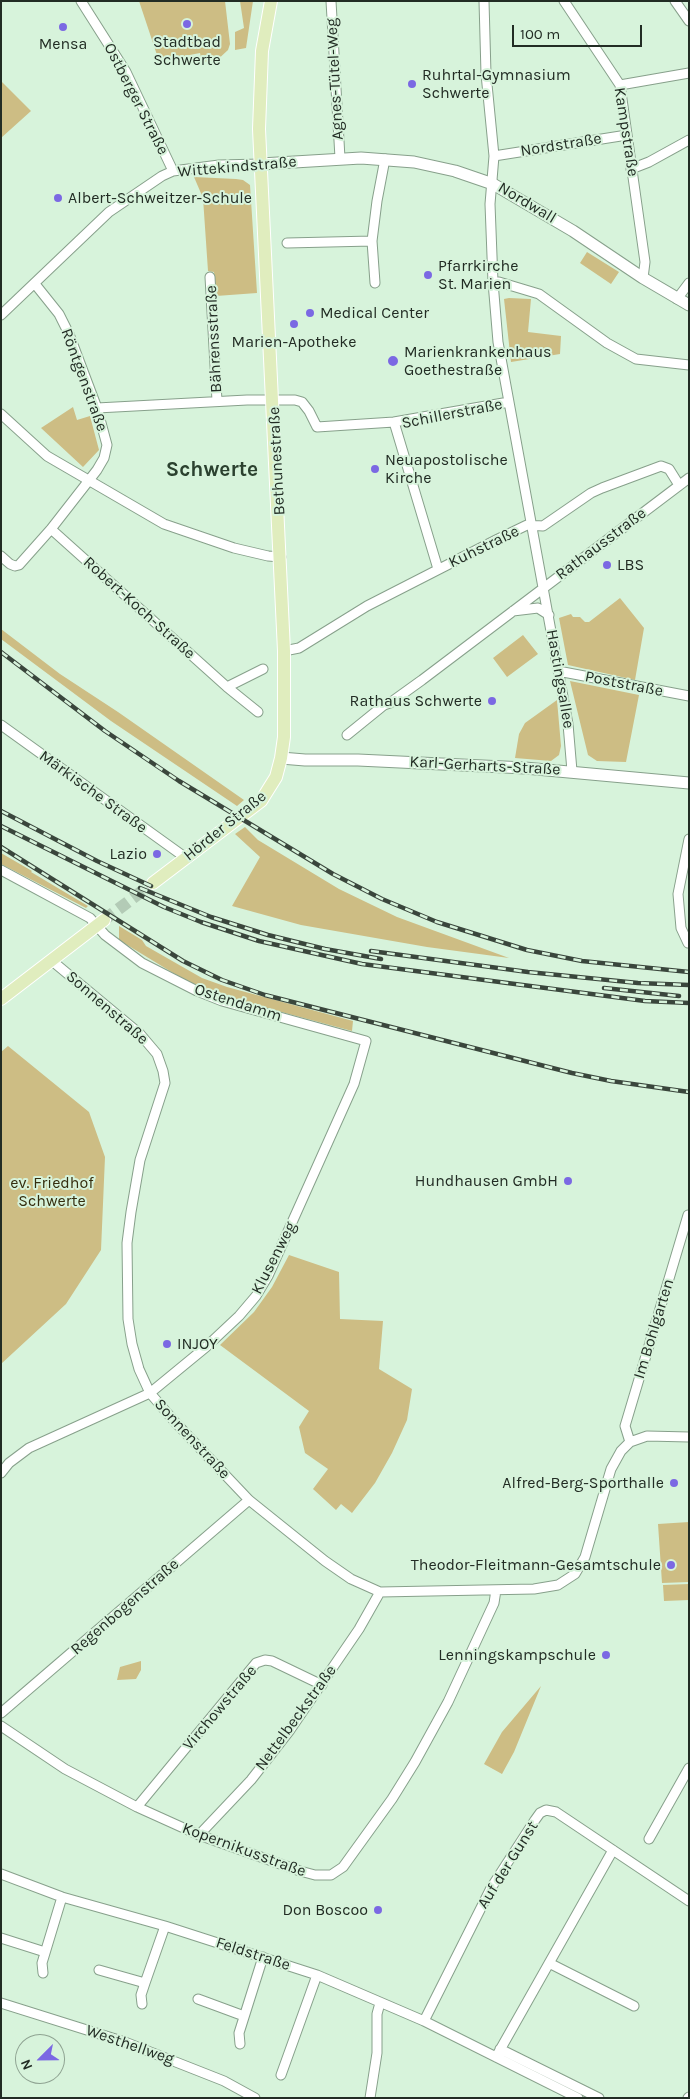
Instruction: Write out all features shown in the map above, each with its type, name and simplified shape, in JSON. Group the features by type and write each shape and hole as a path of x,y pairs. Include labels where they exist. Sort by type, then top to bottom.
{"main road":[{"name":"Bethunestraße","path":"271,1 265,27 260,74 261,164 281,557 284,651 284,736 281,758"},
{"name":"Wittekindstraße","path":"261,164 340,158 385,159 437,166 493,184"},
{"name":"Nordwall","path":"493,184 573,231 643,278 689,305"},
{"name":"Karl-Gerharts-Straße","path":"281,758 572,771 689,783"},
{"name":"Hörder Straße","path":"153,883 261,801 276,777 281,758"},
{"path":"1,999 100,923"}],"street":[{"name":"Ostberger Straße","path":"81,1 126,72 173,172"},
{"name":"Agnes-Tütel-Weg","path":"331,1 340,158"},
{"name":"Nordwall","path":"484,1 486,74 494,156 493,184"},
{"name":"Kampstraße","path":"564,1 620,85 645,262 643,278"},
{"path":"675,1 689,21"},
{"path":"620,85 689,73"},
{"name":"Nordstraße","path":"494,156 627,135"},
{"path":"631,169 649,162 689,140"},
{"path":"376,283 372,241 385,159"},
{"name":"Wittekindstraße","path":"1,315 109,212 153,181 173,172 219,165 261,164"},
{"name":"Hastingsallee","path":"493,184 490,204 493,282 500,360 544,586 569,732 572,771"},
{"path":"287,244 372,241"},
{"name":"Bährensstraße","path":"210,277 218,402"},
{"path":"493,282 499,282 539,294 607,343 636,359 689,365"},
{"path":"677,299 689,283"},
{"name":"Röntgenstraße","path":"1,556 14,566 19,565 78,496 104,458 107,445 97,408 70,334 59,314 35,284"},
{"path":"97,408 295,400 302,402 317,427 394,422"},
{"name":"Schillerstraße","path":"438,570 394,422 509,402"},
{"path":"1,414 47,456 164,524 234,548 281,557"},
{"name":"Kuhstraße","path":"284,651 299,648 367,606 528,525 533,527 543,526 591,494 661,466 668,469 679,485"},
{"name":"Rathausstraße","path":"347,735 384,705 390,703 689,478"},
{"name":"Robert-Koch-Straße","path":"51,529 227,687 258,712"},
{"name":"Rathausstraße","path":"513,611 538,608 549,615"},
{"path":"227,687 263,668"},
{"name":"Poststraße","path":"558,671 689,696"},
{"name":"Märkische Straße","path":"1,725 186,858"},
{"path":"688,943 681,928 678,894 689,839"},
{"name":"Ostendamm","path":"1,870 100,923 104,936 142,963 197,991 222,1001 366,1041"},
{"path":"678,894 689,895"},
{"name":"Sonnenstraße","path":"51,960 140,1034 157,1054 165,1082 140,1160 130,1212 127,1242 128,1318 132,1344 139,1369 150,1393 174,1422 249,1500 325,1561 351,1579 380,1592 547,1588 567,1580 575,1574 586,1557 614,1462 630,1442"},
{"name":"Klusenweg","path":"1,1473 9,1463 29,1448 150,1393 240,1316 256,1296 268,1276 354,1084 366,1041"},
{"name":"Im Bohlgarten","path":"630,1442 625,1426 688,1215"},
{"path":"630,1442 647,1436 689,1436"},
{"name":"Regenbogenstraße","path":"1,1713 249,1500"},
{"name":"Kopernikusstraße","path":"1,1726 64,1769 137,1807 199,1835 308,1874 323,1876 337,1872 343,1867 392,1799 441,1716 494,1603 496,1590"},
{"name":"Nettelbeckstraße","path":"199,1835 251,1780 322,1686 359,1629 380,1592"},
{"name":"Virchowstraße","path":"137,1807 256,1663 266,1660 272,1661 322,1686"},
{"path":"649,1839 689,1768"},
{"name":"Auf der Gunst","path":"424,2021 491,1888 540,1813 546,1810 552,1810 689,1901"},
{"path":"498,2053 613,1850"},
{"name":"Feldstraße","path":"1,1874 62,1897 165,1926 317,1975 599,2098"},
{"path":"43,1973 42,1963 62,1897"},
{"path":"142,2004 141,1995 165,1926"},
{"path":"1,1938 45,1952"},
{"path":"240,2044 239,2033 263,1957"},
{"path":"549,1963 634,2006"},
{"path":"99,1970 145,1983"},
{"path":"281,2075 317,1975"},
{"path":"198,1999 244,2016"},
{"path":"370,2098 377,2053 377,2014 380,2002"},
{"name":"Westhellweg","path":"1,2004 125,2042 216,2078 255,2098"},
{"name":"Feldstraße","path":"498,2053 578,2098"}],"green space":[{"name":"Stadtbad Schwerte","path":"139,1 225,1 230,44 228,50 214,63 212,61 202,62 200,53 159,61"},
{"path":"240,1 253,1 246,48 235,50 235,32 244,28"},
{"path":"1,81 31,111 1,138"},
{"path":"194,177 243,180 250,185 257,293 216,296 214,272 208,271 203,198"},
{"path":"587,252 619,272 611,284 580,263"},
{"path":"504,299 531,299 528,332 561,336 560,354 511,362"},
{"path":"73,407 77,420 90,416 99,450 83,467 41,428"},
{"path":"620,598 644,628 635,680 568,665 559,618 571,614 573,617 580,617 585,622 589,622"},
{"path":"1,629 60,674 244,800 237,806 111,721 1,639"},
{"path":"523,635 538,654 507,677 493,658"},
{"path":"570,681 639,695 626,762 597,761 588,755"},
{"path":"557,700 561,746 559,755 551,761 515,758 519,734 525,723"},
{"path":"245,827 258,840 339,889 397,917 509,958 427,947 301,925 232,906 260,857 235,834"},
{"path":"1,853 88,906 86,908 1,864"},
{"path":"119,926 142,940 146,946 202,978 227,987 353,1021 352,1031 222,996 183,979 119,940"},
{"name":"ev. Friedhof Schwerte","path":"8,1046 89,1112 105,1157 101,1250 66,1304 1,1364 1,1052"},
{"path":"289,1255 339,1272 340,1319 383,1321 379,1369 412,1389 407,1420 392,1453 375,1483 352,1513 341,1504 336,1510 313,1489 328,1469 305,1453 299,1427 309,1411 220,1345 254,1312 272,1287"},
{"path":"689,1522 689,1582 662,1583 658,1524"},
{"path":"689,1584 689,1600 664,1601 663,1585"},
{"path":"141,1661 141,1670 136,1679 117,1680 120,1667"},
{"path":"541,1686 514,1752 502,1774 484,1764 502,1732"}],"tunnel":[{"path":"104,920 153,883"}],"railway":[{"path":"1,652 105,731 179,781 333,874 382,899 437,922 527,950 582,961 689,972"},
{"path":"1,811 97,861 151,886"},
{"path":"1,826 164,907 201,922 259,941 362,964 645,1001 689,1003"},
{"path":"1,847 183,961 222,980 265,995 572,1073 611,1081 689,1092"},
{"path":"140,888 211,917 268,935 325,949 381,959"},
{"path":"371,951 528,972 638,983 689,985"},
{"path":"604,988 679,996"}],"place":[{"name":"Stadtbad Schwerte","path":"187,24"},
{"name":"Mensa","path":"63,27"},
{"name":"Ruhrtal-Gymnasium Schwerte","path":"412,84"},
{"name":"Albert-Schweitzer-Schule","path":"58,198"},
{"name":"Pfarrkirche St. Marien","path":"428,275"},
{"name":"Medical Center","path":"310,313"},
{"name":"Marien-Apotheke","path":"294,324"},
{"name":"Marienkrankenhaus Goethestraße","path":"393,361"},
{"name":"Neuapostolische Kirche","path":"375,469"},
{"name":"LBS","path":"607,565"},
{"name":"Rathaus Schwerte","path":"492,701"},
{"name":"Lazio","path":"157,854"},
{"name":"Hundhausen GmbH","path":"568,1181"},
{"name":"INJOY","path":"167,1344"},
{"name":"Alfred-Berg-Sporthalle","path":"674,1483"},
{"name":"Theodor-Fleitmann-Gesamtschule","path":"671,1565"},
{"name":"Lenningskampschule","path":"606,1655"},
{"name":"Don Boscoo","path":"378,1910"}],"district":[{"name":"Schwerte","path":"212,470"}]}
